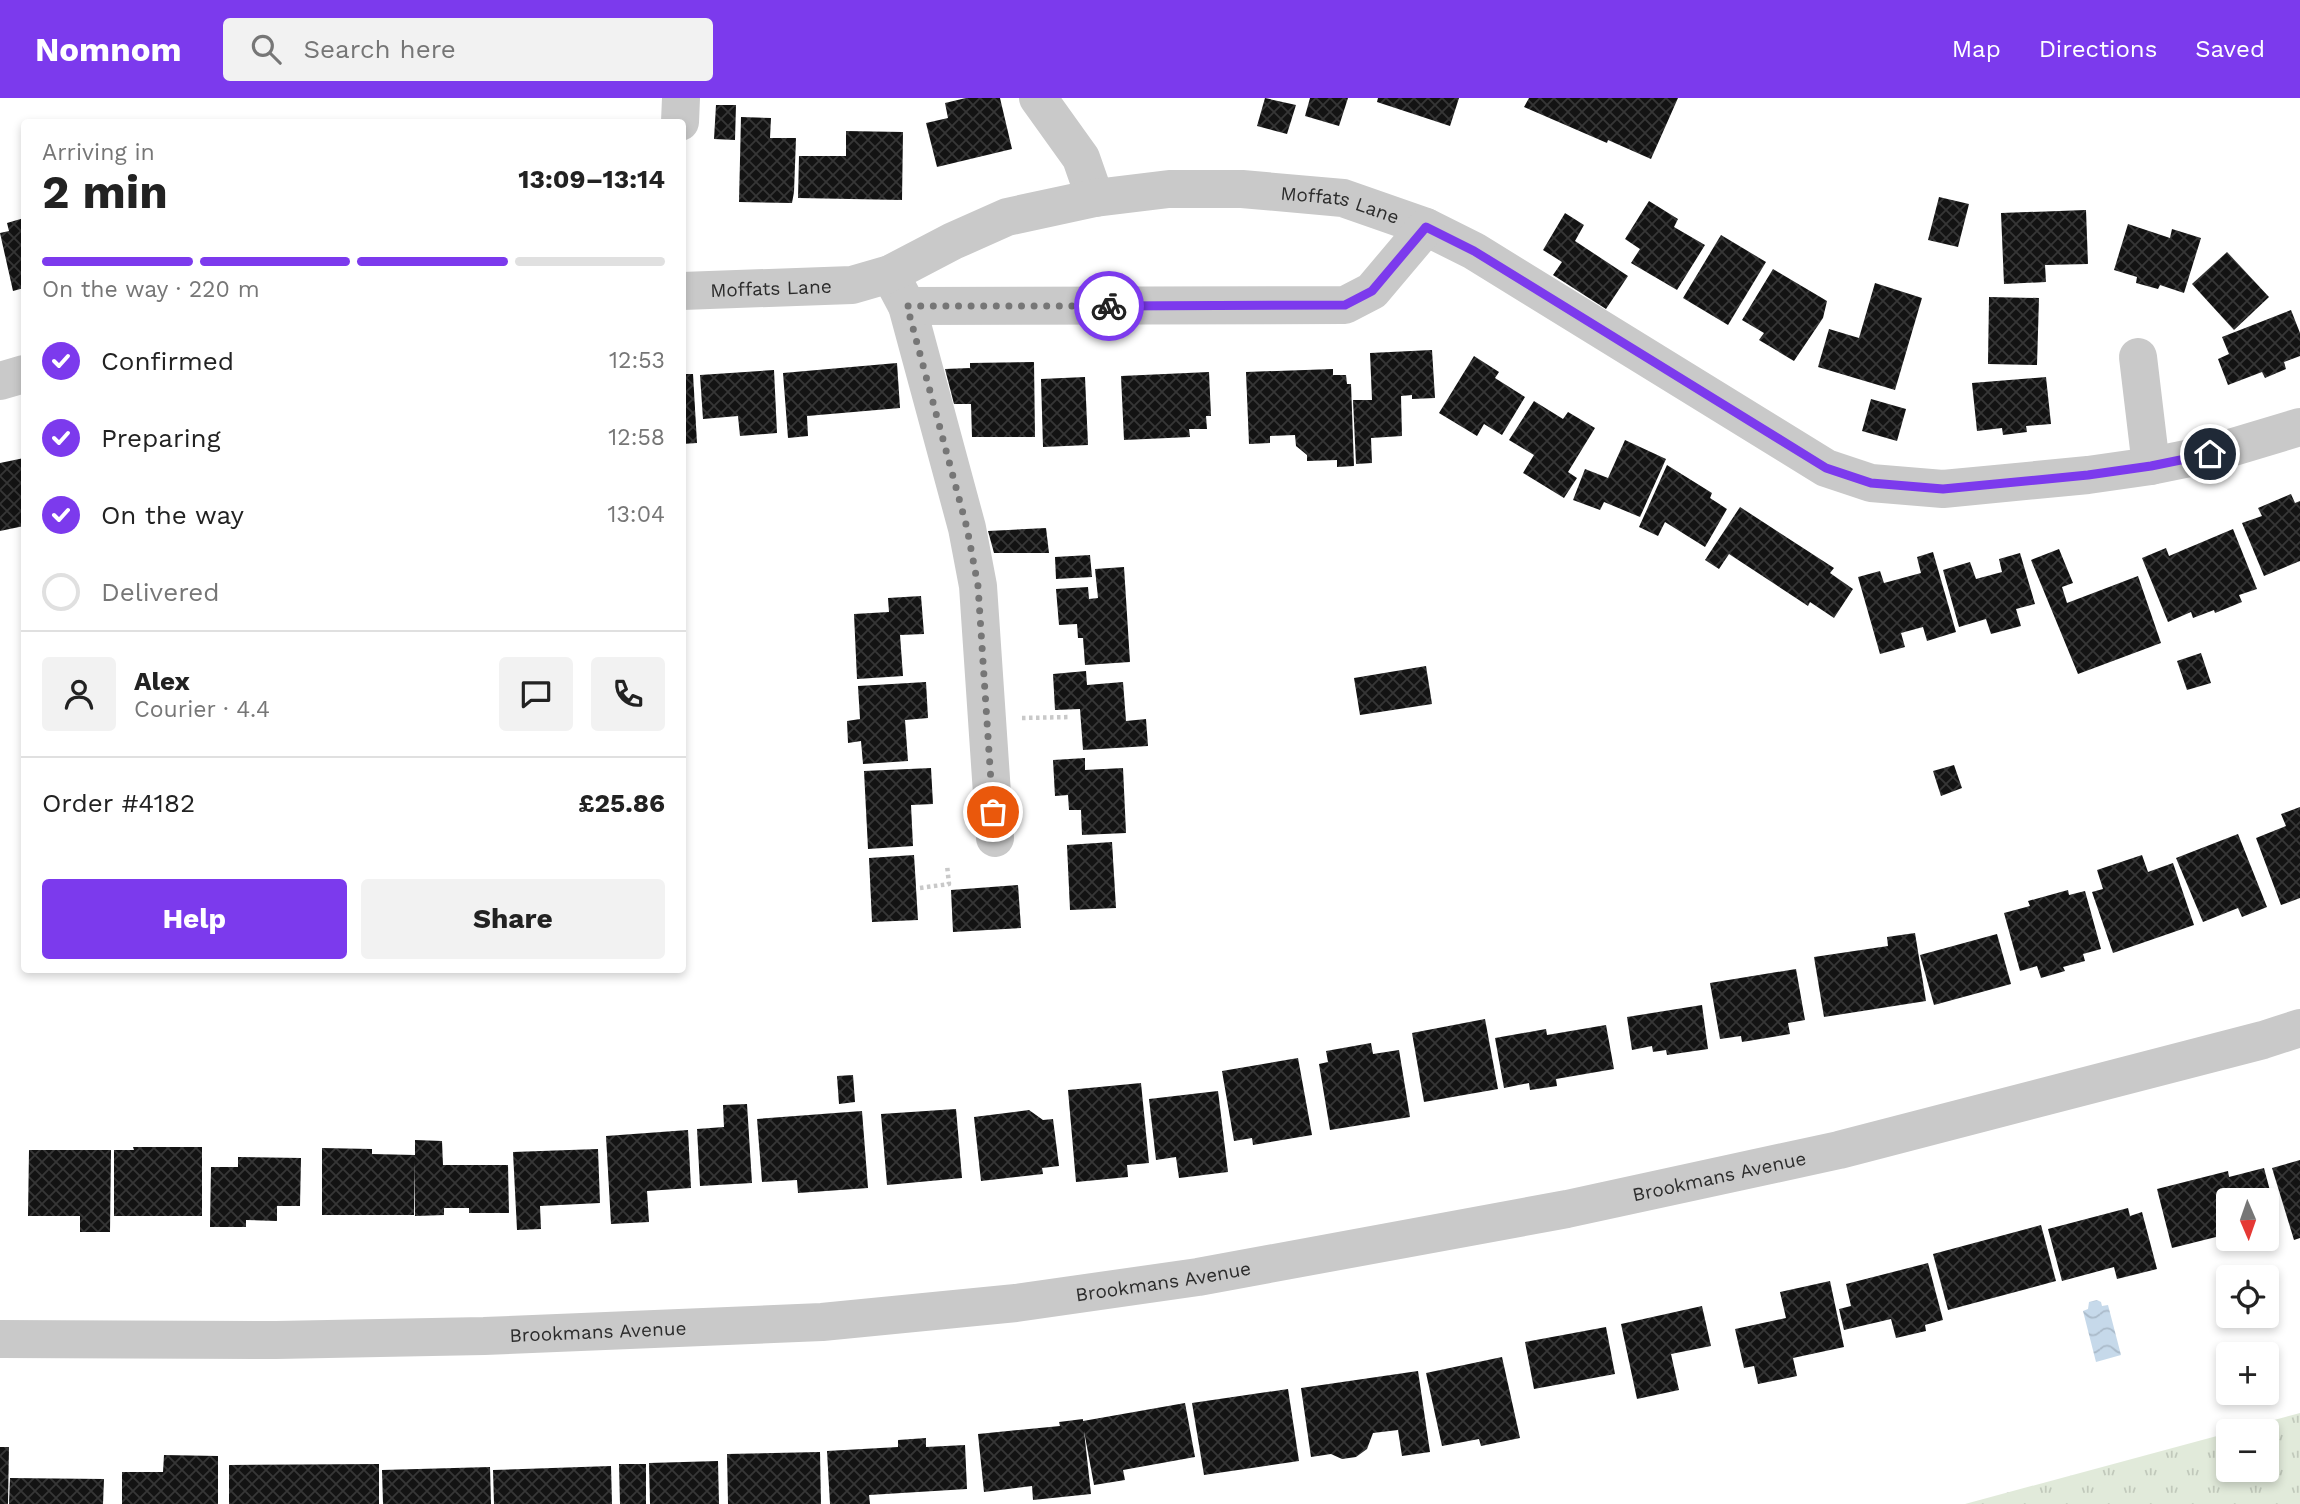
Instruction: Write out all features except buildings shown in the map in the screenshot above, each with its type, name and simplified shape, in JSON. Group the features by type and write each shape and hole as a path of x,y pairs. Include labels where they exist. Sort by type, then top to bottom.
{"street":[{"path":"680,119 681,98"},
{"path":"1038,98 1082,158 1096,198"},
{"name":"Moffats Lane","path":"686,291 852,285 898,290 953,241 1007,217 1096,198 1169,189 1255,190 1343,198 1426,227 1474,251 1826,468 1871,483 1943,489 2088,475 2210,454 2300,428"},
{"path":"995,838 978,586 967,528 898,290 1345,305 1372,291 1426,227"},
{"path":"2138,357 2151,466"},
{"path":"0,382 21,375"},
{"name":"Brookmans Avenue","path":"0,1339 276,1340 484,1336 822,1322 1017,1303 1198,1277 1567,1209 1839,1150 2249,1044 2300,1028"}],"path":[{"path":"1014,718 1071,717"},
{"path":"920,888 949,884 947,865"}],"green space":[{"path":"2300,1413 2300,1504 1965,1504 2216,1436 2216,1482 2279,1482 2278,1419"}],"water":[{"path":"2097,1300 2102,1306 2108,1305 2121,1355 2096,1362 2083,1311 2088,1309 2089,1302"}],"way so far":[{"path":"993,812 978,586 967,528 907,306 1109,306"}],"route":[{"path":"1109,306 1345,305 1372,291 1426,227 1474,251 1826,468 1871,483 1943,489 2088,475 2210,454"}]}
